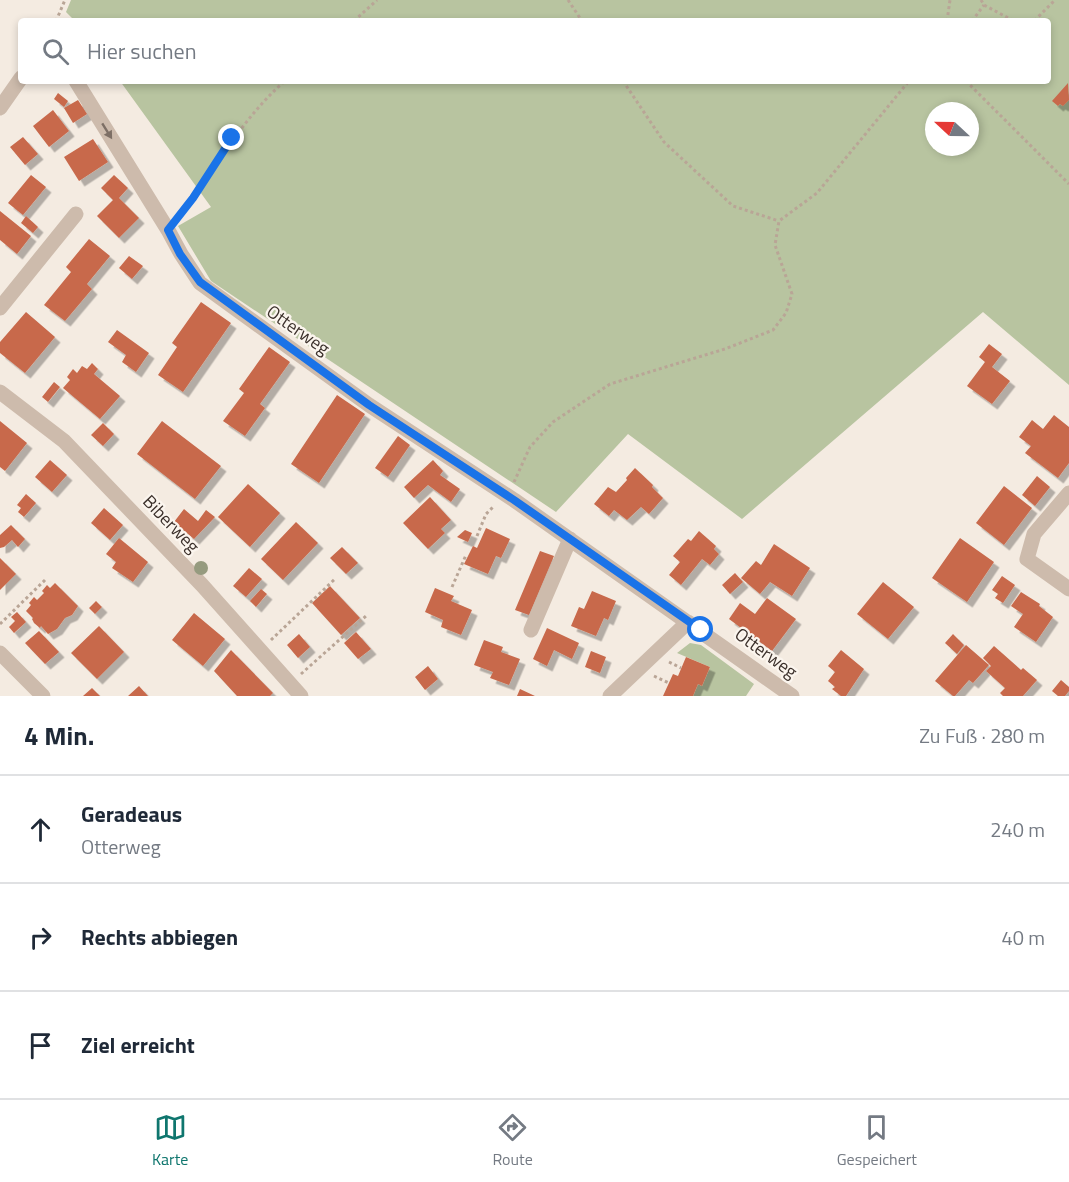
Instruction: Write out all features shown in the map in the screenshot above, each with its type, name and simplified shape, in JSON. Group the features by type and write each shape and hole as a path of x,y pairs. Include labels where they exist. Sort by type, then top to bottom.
{"street":[{"path":"0,108 18,82"},
{"name":"Otterweg","path":"78,84 168,230 180,254 200,282 369,405 510,497 792,696"},
{"path":"0,308 76,214"},
{"name":"Biberweg","path":"0,393 64,441 202,585 301,696"},
{"path":"1069,493 1034,534 1027,559 1069,589"},
{"path":"531,630 570,539"},
{"path":"610,696 688,622"},
{"path":"0,653 43,696"}],"path":[{"path":"57,18 65,0"},
{"path":"357,18 377,0"},
{"path":"568,0 580,18"},
{"path":"947,18 950,0"},
{"path":"981,0 984,5 1008,18"},
{"path":"1037,18 1055,0"},
{"path":"974,18 984,5"},
{"path":"168,230 193,198 232,138 282,84"},
{"path":"625,84 664,142 733,206 779,221"},
{"path":"477,536 486,514 510,497 514,482 530,447 553,422 610,384 725,349 773,330 786,313 792,294 775,245 779,221 817,193 907,84"},
{"path":"969,84 1069,184"},
{"path":"452,587 466,555"},
{"path":"261,650 336,578"},
{"path":"0,624 45,580"},
{"path":"296,678 367,615"},
{"path":"662,659 681,668"},
{"path":"647,673 669,683"}],"green space":[{"path":"71,0 1069,0 1069,385 983,312 742,519 628,434 556,512 211,281 178,226 211,207 122,84 1051,84 1051,18 72,18 66,12"},
{"path":"690,643 701,645 754,684 746,696 693,696 698,684 702,686 710,667 677,653"}],"building":[{"path":"1068,83 1069,100 1063,106 1060,104 1058,106 1052,101"},
{"path":"58,93 68,101 64,107 54,99"},
{"path":"78,100 87,114 73,123 64,108"},
{"path":"53,110 69,131 49,147 33,126"},
{"path":"23,137 38,154 25,165 10,147"},
{"path":"93,139 108,162 79,181 64,157"},
{"path":"31,175 46,187 23,215 8,203"},
{"path":"114,175 128,188 119,198 139,218 119,238 97,216 113,200 101,188"},
{"path":"0,211 31,236 17,254 0,240"},
{"path":"26,216 38,227 33,233 21,223"},
{"path":"89,239 110,256 87,284 92,289 65,321 44,305 71,272 66,267"},
{"path":"129,256 143,266 132,279 119,268"},
{"path":"201,302 231,323 183,392 158,375 177,347 172,343"},
{"path":"26,312 55,337 25,373 0,353 0,342"},
{"path":"117,330 149,353 136,372 122,362 126,355 108,342"},
{"path":"989,344 1002,354 992,367 1010,381 992,404 967,386 985,362 979,357"},
{"path":"269,347 290,362 260,404 265,408 245,436 223,421 244,393 239,389"},
{"path":"92,363 98,369 94,374 120,396 100,419 63,388 70,380 67,377 73,369 77,373 82,366 87,369"},
{"path":"54,382 60,387 48,402 42,397"},
{"path":"337,395 365,414 319,483 291,464"},
{"path":"1054,415 1069,427 1069,463 1058,478 1025,453 1031,446 1019,437 1032,420 1043,429"},
{"path":"0,421 27,443 5,471 0,467"},
{"path":"162,421 221,466 195,499 137,454"},
{"path":"103,423 114,434 103,446 91,435"},
{"path":"398,436 410,445 388,477 375,468"},
{"path":"50,460 67,475 52,492 35,477"},
{"path":"433,460 443,471 440,475 460,489 451,502 428,485 414,498 404,487"},
{"path":"635,468 663,498 649,514 641,507 627,520 614,510 609,516 594,504 608,487 616,492"},
{"path":"1037,476 1050,487 1035,506 1022,495"},
{"path":"248,484 280,513 250,547 218,517"},
{"path":"1004,486 1032,508 1004,545 976,523"},
{"path":"26,494 36,503 24,517 18,512 21,508 17,505"},
{"path":"430,497 451,520 441,529 445,533 428,549 403,523"},
{"path":"104,508 123,525 110,540 91,523"},
{"path":"184,509 198,521 206,510 215,517 194,539 174,522"},
{"path":"296,522 318,543 283,580 261,559"},
{"path":"11,525 25,539 18,547 12,540 0,548 0,535"},
{"path":"486,528 510,539 501,558 496,556 488,574 464,564 473,546 477,548"},
{"path":"465,530 472,533 468,542 457,537"},
{"path":"699,531 716,546 714,549 719,554 710,565 702,559 681,585 669,575 680,562 673,556 688,539 691,541"},
{"path":"119,538 148,562 133,582 112,568 116,562 106,554"},
{"path":"960,538 994,562 967,602 932,578"},
{"path":"774,544 810,568 792,596 770,582 760,594 741,578 756,561 761,565"},
{"path":"342,547 358,563 346,574 330,558"},
{"path":"540,551 554,556 529,615 515,610"},
{"path":"0,558 16,574 0,590"},
{"path":"249,568 262,579 246,597 233,586"},
{"path":"735,573 743,582 730,594 722,585"},
{"path":"1002,576 1015,585 1003,603 995,598 998,594 992,590"},
{"path":"883,582 914,607 888,639 857,614"},
{"path":"55,583 78,606 57,629 48,634 41,626 40,628 34,623 33,618 26,611 34,597 37,600 44,593 42,591 47,585 50,588"},
{"path":"330,586 360,618 341,635 312,603"},
{"path":"435,588 454,596 451,601 472,610 461,635 441,627 443,620 425,612"},
{"path":"261,589 267,594 256,607 250,601"},
{"path":"592,591 616,601 608,620 604,618 596,636 571,626 579,607 584,609"},
{"path":"1021,592 1040,604 1039,606 1053,617 1036,642 1014,627 1023,614 1011,606"},
{"path":"767,598 796,619 772,651 729,619 740,603 755,614"},
{"path":"96,601 102,607 95,614 89,608"},
{"path":"17,612 26,622 14,633 9,627 15,621 11,617"},
{"path":"194,613 225,639 203,666 172,640"},
{"path":"99,626 124,652 97,679 71,653"},
{"path":"547,628 579,643 572,659 554,650 547,666 533,659"},
{"path":"39,631 59,652 45,664 25,643"},
{"path":"356,632 371,649 358,659 344,643"},
{"path":"299,634 310,647 298,658 287,645"},
{"path":"953,634 964,645 957,654 945,643"},
{"path":"484,640 503,647 501,652 520,659 509,685 490,678 493,672 474,665"},
{"path":"966,645 989,665 973,683 969,680 953,696 935,681"},
{"path":"994,646 1021,670 1023,668 1037,680 1023,696 1003,696 1000,693 1005,688 986,671 991,666 983,658"},
{"path":"231,650 273,693 270,696 237,696 214,671"},
{"path":"841,650 864,669 846,696 841,696 832,689 835,687 828,681 835,672 828,666"},
{"path":"591,651 606,657 600,673 585,667"},
{"path":"686,657 710,667 702,686 698,684 693,696 663,696 673,674 678,676"},
{"path":"428,666 438,679 425,690 415,677"},
{"path":"1061,680 1069,687 1065,696 1058,696 1052,691"},
{"path":"139,686 148,696 128,696"},
{"path":"92,688 100,696 83,696"},
{"path":"520,689 535,696 517,696"}],"route":[{"path":"232,138 193,198 168,230 180,254 200,282 369,405 514,500 701,630"}]}
